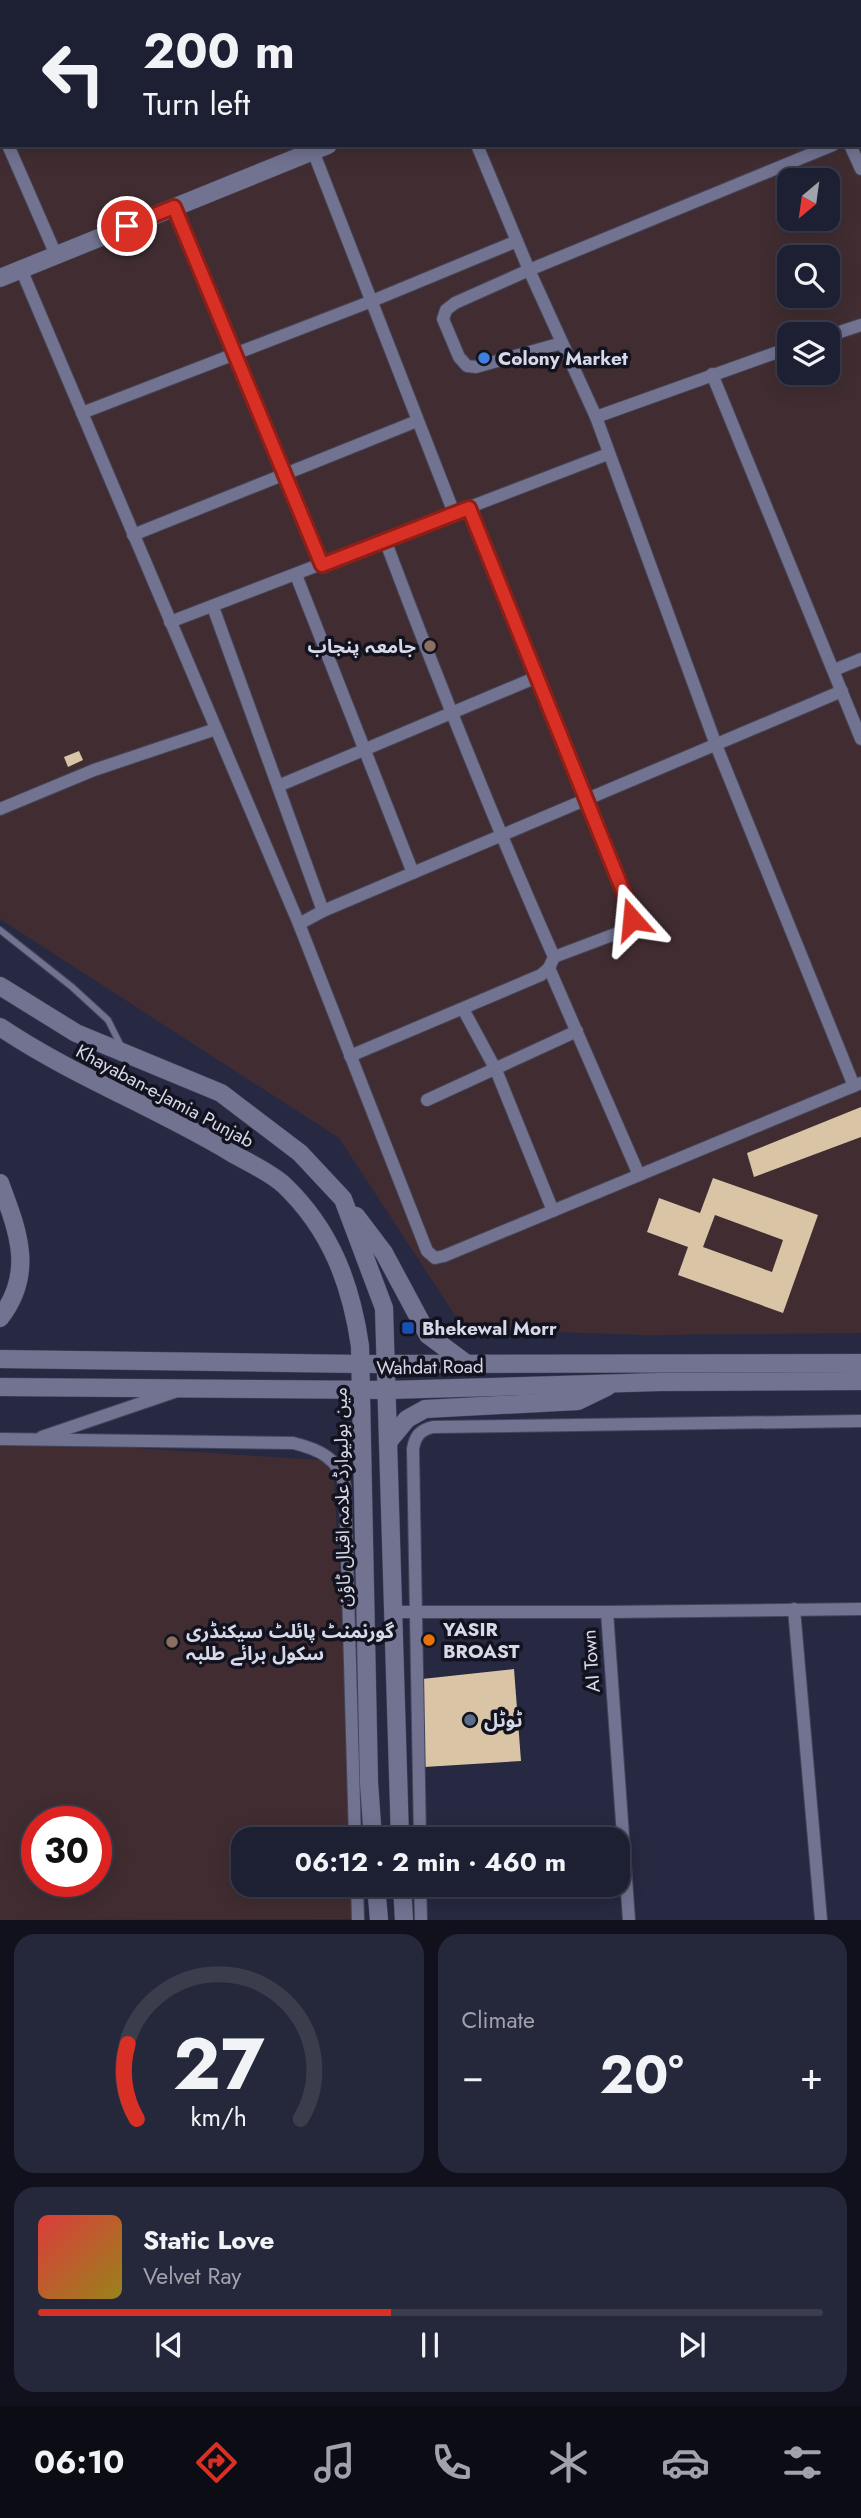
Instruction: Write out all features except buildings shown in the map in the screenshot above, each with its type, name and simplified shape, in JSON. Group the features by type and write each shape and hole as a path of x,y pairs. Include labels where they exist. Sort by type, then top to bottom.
{"main road":[{"path":"0,278 321,148"},
{"name":"Khayaban-e-Jamia Punjab","path":"0,986 76,1033 220,1093 299,1153 343,1199 384,1308 388,1364"},
{"name":"Khayaban-e-Jamia Punjab","path":"0,1027 88,1079 200,1134 283,1184 317,1224 331,1246 353,1304 361,1364"},
{"path":"0,1183 18,1231 22,1267 10,1305 0,1318"},
{"path":"343,1199 384,1253 428,1335 468,1365"},
{"name":"Wahdat Road","path":"0,1359 468,1365 861,1363"},
{"name":"مین بولیوارڈ علامہ اقبال ٹاؤن","path":"361,1364 355,1541 372,1827"},
{"path":"388,1364 399,1827"},
{"name":"Wahdat Road","path":"0,1387 388,1390 861,1381"},
{"path":"388,1442 407,1419 425,1409 578,1401 613,1384"},
{"path":"369,1783 396,1783"},
{"path":"377,1897 379,1920"},
{"path":"403,1897 404,1920"}],"street":[{"path":"9,147 55,255"},
{"path":"21,269 299,924 427,1251 435,1258 857,1085 716,746 596,416 529,270 478,147"},
{"path":"562,343 476,367 467,366 459,357 443,319 446,310 455,303 828,147"},
{"path":"851,147 861,169"},
{"path":"321,148 372,302 454,513"},
{"path":"174,207 322,565"},
{"path":"82,413 372,302 517,241"},
{"path":"840,332 861,324"},
{"path":"596,416 777,352"},
{"path":"712,374 861,739"},
{"path":"133,534 417,421"},
{"path":"170,622 608,454"},
{"path":"351,1056 541,975 551,963 623,931 632,919 587,799 469,508"},
{"path":"385,540 450,714 577,1031 639,1175"},
{"path":"296,575 413,873"},
{"path":"213,607 323,911"},
{"path":"834,670 861,659"},
{"path":"278,786 537,677"},
{"path":"299,924 323,911 842,691"},
{"path":"0,808 94,770 216,729"},
{"path":"464,1009 496,1070 553,1211"},
{"path":"427,1100 577,1031"},
{"path":"33,1440 184,1388"},
{"path":"420,1827 413,1449 418,1435 424,1429 861,1421"},
{"path":"0,1439 293,1443 323,1452 333,1461 343,1475 355,1541 355,1827"},
{"path":"794,1609 821,1920"},
{"path":"607,1612 861,1609"},
{"name":"AI Town","path":"393,1612 607,1612 629,1920"},
{"path":"357,1897 358,1920"},
{"path":"421,1897 421,1920"}],"lane":[{"path":"0,930 72,987 108,1020 125,1054"}],"shaded area":[{"name":"جامعہ پنجاب","path":"0,147 861,147 861,1333 645,1335 464,1329 339,1138 0,919"},
{"name":"گورنمنٹ پائلٹ سیکنڈری سکول برائے طلبہ","path":"0,1439 333,1461 353,1827 231,1827 231,1897 358,1897 359,1919 0,1920"}],"place":[{"name":"Colony Market","path":"484,358"},
{"name":"جامعہ پنجاب","path":"430,646"},
{"name":"Bhekewal Morr","path":"408,1328"},
{"name":"YASIR BROAST","path":"429,1640"},
{"name":"گورنمنٹ پائلٹ سیکنڈری سکول برائے طلبہ","path":"172,1642"},
{"name":"ٹوٹل","path":"470,1720"}],"route":[{"path":"127,226 174,207 322,565 469,508 587,799 632,919"}]}
